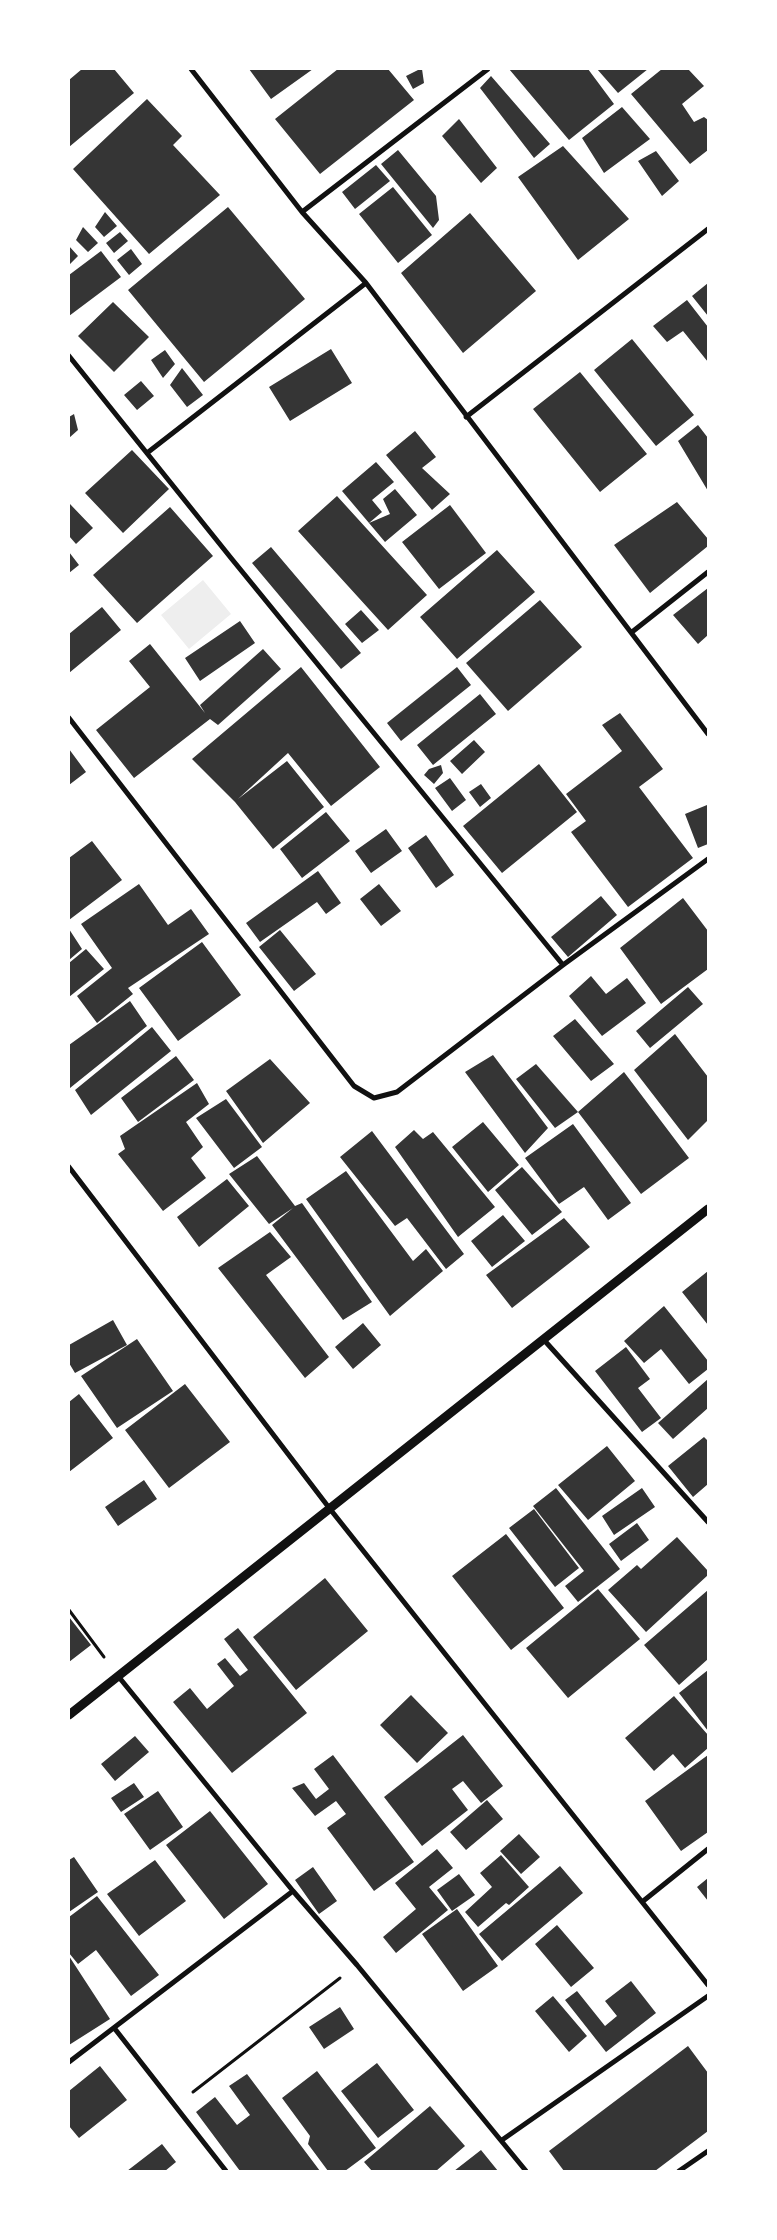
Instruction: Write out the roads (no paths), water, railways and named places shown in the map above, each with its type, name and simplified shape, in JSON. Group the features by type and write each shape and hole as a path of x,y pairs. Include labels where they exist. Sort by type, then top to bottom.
{"street":[{"path":"191,69 302,212 366,283 708,734"},
{"path":"302,212 488,69"},
{"path":"466,417 708,229"},
{"path":"146,453 366,283"},
{"path":"69,356 563,965"},
{"path":"632,632 708,572"},
{"path":"69,718 354,1086 374,1098 396,1092 563,965 708,859"},
{"path":"69,1167 330,1509 708,1985"},
{"path":"69,1715 708,1209"},
{"path":"544,1340 708,1522"},
{"path":"118,1675 293,1892 357,1965 526,2171"},
{"path":"642,1902 708,1849"},
{"path":"69,2062 115,2029 293,1892"},
{"path":"502,2140 708,1996"},
{"path":"115,2029 226,2171"},
{"path":"679,2171 708,2151"}]}
